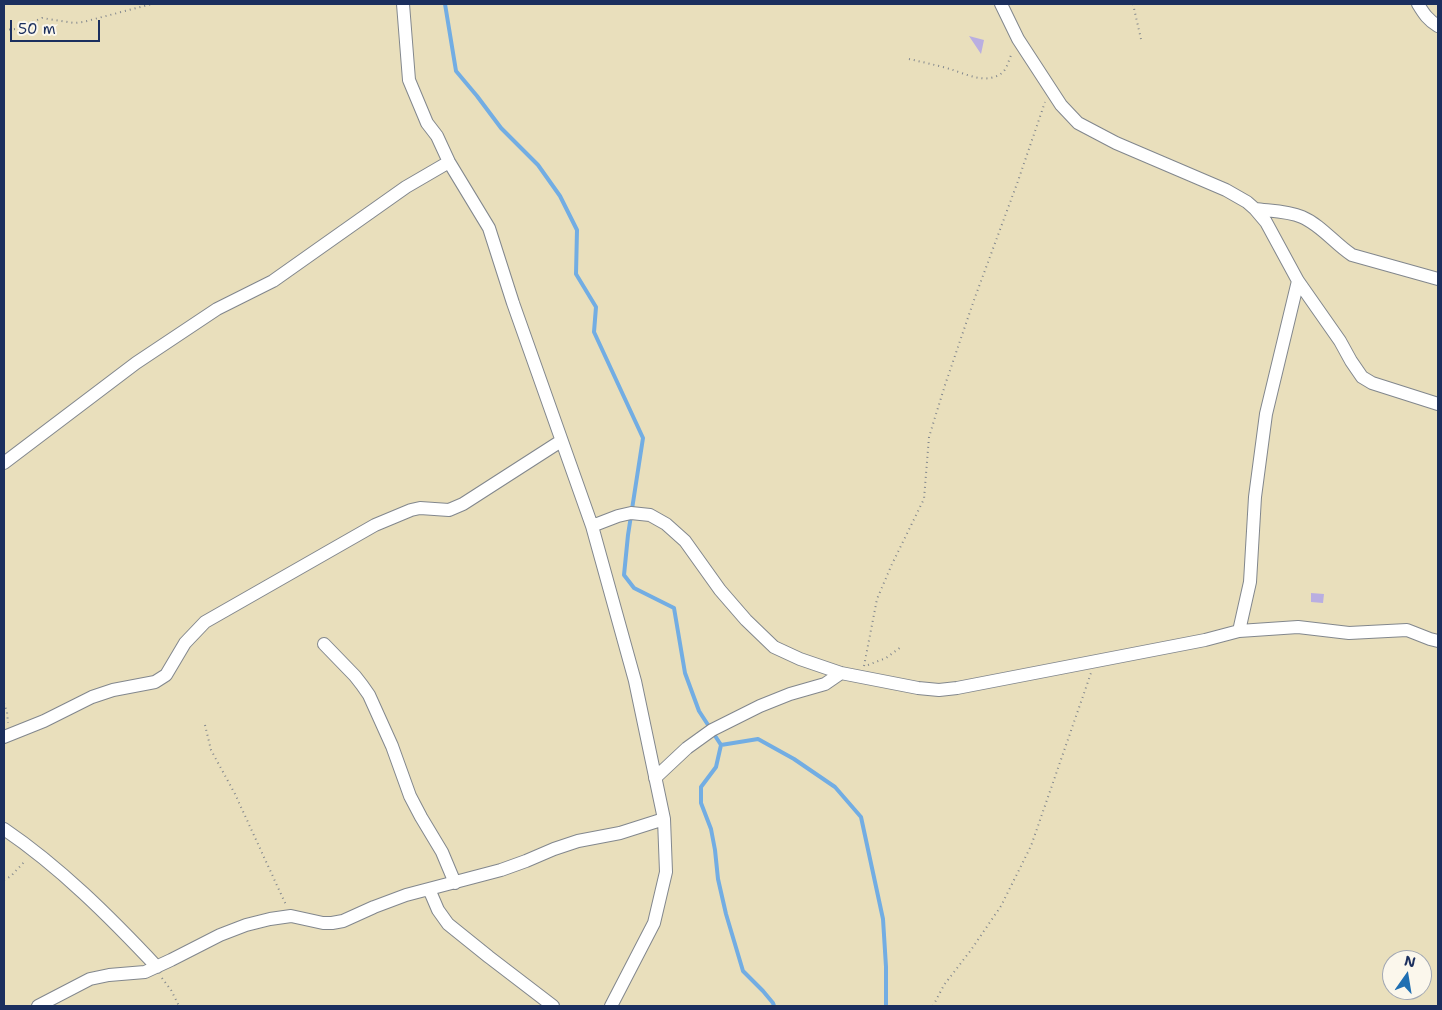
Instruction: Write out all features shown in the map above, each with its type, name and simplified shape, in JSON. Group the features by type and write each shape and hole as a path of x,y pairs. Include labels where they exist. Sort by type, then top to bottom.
{"street":[{"path":"404,4 409,80 427,123 437,136 449,162 489,228 561,441 592,526 635,681 664,819 666,872 654,923 610,1006"},
{"path":"1002,4 1018,39 1061,105 1078,123 1124,147 1226,190 1247,202 1266,222 1298,282 1340,341 1350,361 1362,377 1372,383 1438,404"},
{"path":"1418,4 1425,16 1438,26"},
{"path":"4,463 136,363 217,309 273,281 406,187 449,162"},
{"path":"1255,209 1301,217 1315,225 1343,249 1352,254 1438,280"},
{"path":"1239,631 1250,582 1255,497 1266,414 1298,282"},
{"path":"6,736 44,721 92,697 113,690 155,682 166,675 185,643 205,622 375,525 420,508 449,510 463,504 561,441"},
{"path":"592,526 631,513 650,515 666,524 685,541 720,590 746,620 774,647 800,659 841,673 863,672 918,688 939,690 957,688 1205,640 1239,631 1298,627 1349,633 1407,630 1438,641"},
{"path":"324,644 355,676 368,695 392,746 410,796 442,852 454,883"},
{"path":"655,778 687,748 712,730 760,706 790,694 825,684 841,673"},
{"path":"38,1006 90,979 109,975 145,972 220,934 246,925 291,916 323,923 343,921 406,895 502,870 578,841 620,832 664,819"},
{"path":"4,828 93,902 156,967"},
{"path":"429,889 438,910 448,924 553,1006"}],"path":[{"path":"4,30 16,29 42,18 74,23 83,22 152,4"},
{"path":"1133,4 1141,39"},
{"path":"908,59 976,78 996,77 1004,72 1018,39"},
{"path":"863,672 877,599 924,499 929,438 945,386 1050,88"},
{"path":"863,672 901,647"},
{"path":"932,1006 944,985 1001,906 1031,846 1095,662"},
{"path":"4,703 7,712 6,736"},
{"path":"205,725 211,750 235,794 291,916"},
{"path":"4,880 11,876 35,852"},
{"path":"156,967 179,1006"}],"building":[{"path":"969,36 984,40 981,54"},
{"path":"1311,593 1324,594 1323,603 1311,602"}],"waterway":[{"path":"445,4 456,71 501,128 538,165 560,196 577,230 576,274 596,307 594,332 643,438 628,535 624,575 634,588 674,608 685,673 699,711 721,745 758,739 794,759 835,787 861,817 883,919 886,1006"},
{"path":"721,745 716,767 701,787 701,803 711,829 718,879 743,971 763,991 774,1006"}]}
